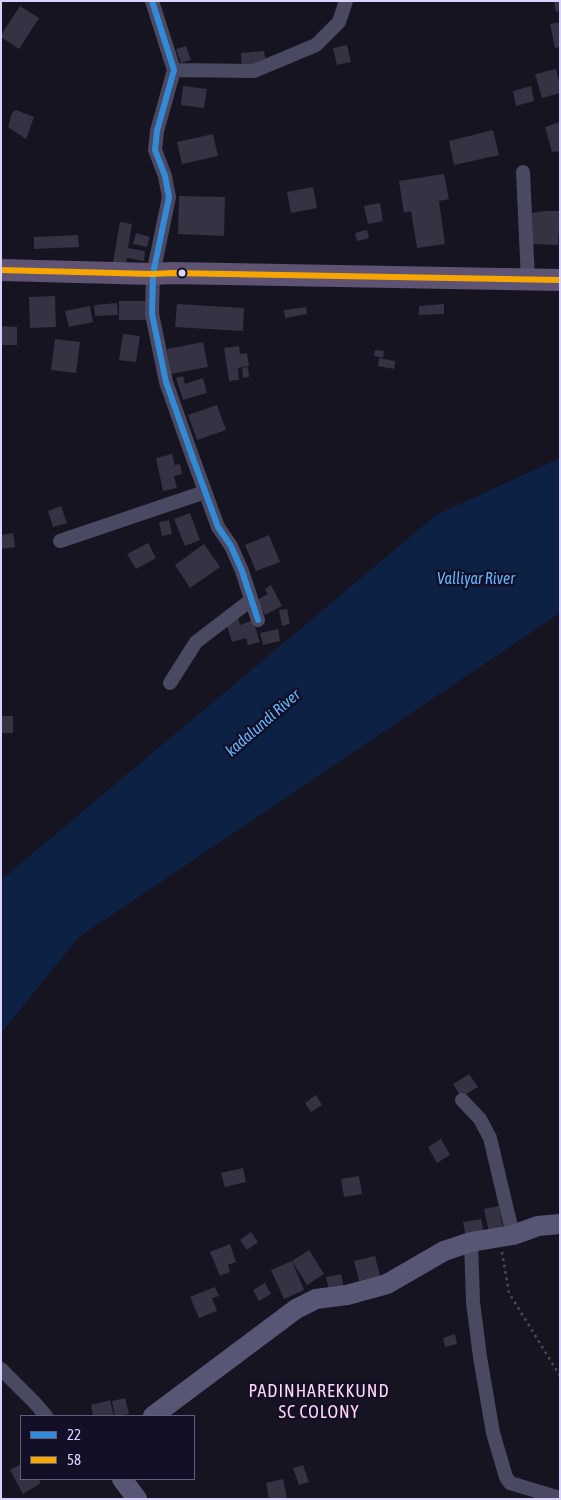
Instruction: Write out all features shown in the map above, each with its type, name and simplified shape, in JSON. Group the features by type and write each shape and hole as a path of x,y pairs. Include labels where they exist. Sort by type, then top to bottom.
{"main road":[{"path":"1,270 560,280"},
{"path":"154,1415 296,1309 316,1299 347,1295 387,1284 444,1251 471,1242 506,1236 538,1226 560,1224"},
{"path":"123,1480 136,1499"}],"street":[{"path":"152,1 174,70 157,131 156,150 170,196 153,274 152,314 166,382 218,527 232,546 258,620"},
{"path":"174,70 254,71 316,45 338,22 346,1"},
{"path":"523,172 528,280"},
{"path":"60,541 205,492"},
{"path":"170,683 196,642 251,600"},
{"path":"462,1100 480,1119 490,1138 506,1236"},
{"path":"471,1242 473,1302 480,1357 493,1433 506,1477 510,1483 560,1498"},
{"path":"1,1369 45,1415"}],"path":[{"path":"506,1236 509,1294 560,1376"}],"water":[{"name":"Valliyar River","path":"560,458 560,613 79,937 1,1033 1,880 436,515"}],"building":[{"path":"554,1 560,1 560,11 556,12"},
{"path":"20,6 39,18 19,49 1,37 1,35"},
{"path":"560,22 560,47 555,48 550,24"},
{"path":"347,45 351,62 337,65 333,48"},
{"path":"186,46 191,60 181,63 176,49"},
{"path":"264,51 266,65 242,67 241,53"},
{"path":"556,69 560,93 542,98 535,74"},
{"path":"183,86 207,89 204,108 181,105"},
{"path":"531,86 534,101 516,106 513,91"},
{"path":"16,110 34,117 26,139 8,127 12,113"},
{"path":"560,122 560,151 552,152 545,127"},
{"path":"493,130 499,155 454,165 449,141"},
{"path":"213,134 218,156 182,164 177,142"},
{"path":"444,174 449,199 439,201 445,244 417,248 411,211 404,213 399,181"},
{"path":"313,187 317,208 291,213 287,192"},
{"path":"179,196 225,197 224,236 178,234"},
{"path":"380,203 383,221 368,224 364,206"},
{"path":"560,211 558,245 533,244 532,213"},
{"path":"120,222 132,224 128,248 145,251 144,261 127,258 126,265 113,262"},
{"path":"367,230 369,238 357,241 355,233"},
{"path":"136,233 150,237 147,247 133,244"},
{"path":"78,235 79,247 34,249 34,237"},
{"path":"55,296 56,327 30,328 29,297"},
{"path":"119,301 148,301 147,320 119,320"},
{"path":"117,303 118,315 95,316 94,305"},
{"path":"177,304 244,308 243,331 175,327"},
{"path":"444,304 444,314 419,315 419,306"},
{"path":"90,306 93,322 69,327 65,311"},
{"path":"306,307 307,314 285,318 284,310"},
{"path":"1,326 17,327 17,345 1,345"},
{"path":"123,334 140,336 136,362 119,360"},
{"path":"55,339 80,342 76,373 51,370"},
{"path":"203,342 208,367 171,374 167,349"},
{"path":"239,346 240,354 247,353 249,366 238,368 239,380 229,381 224,348"},
{"path":"375,350 384,351 383,358 374,356"},
{"path":"379,358 395,361 394,369 378,366"},
{"path":"248,367 249,377 243,378 242,368"},
{"path":"183,376 185,384 203,378 207,393 183,400 176,378"},
{"path":"217,405 226,430 197,440 188,415"},
{"path":"172,454 175,465 180,464 182,474 174,476 177,488 163,491 156,458"},
{"path":"61,506 67,523 53,527 48,511"},
{"path":"190,513 200,540 185,546 174,519"},
{"path":"169,520 172,534 162,536 159,522"},
{"path":"13,533 15,547 1,549 1,535"},
{"path":"269,535 280,562 256,571 245,545"},
{"path":"148,543 156,558 136,569 127,554"},
{"path":"204,544 220,567 190,588 175,565"},
{"path":"271,585 282,606 265,615 257,600 268,594 265,589"},
{"path":"287,609 290,624 282,626 279,610"},
{"path":"238,619 240,625 253,620 260,642 248,645 246,638 232,642 226,622"},
{"path":"278,629 280,641 263,645 260,633"},
{"path":"1,716 13,716 13,733 1,733"},
{"path":"469,1074 478,1087 461,1097 453,1084"},
{"path":"316,1095 322,1105 311,1112 305,1103"},
{"path":"441,1139 450,1155 437,1163 428,1147"},
{"path":"243,1168 246,1182 225,1187 221,1173"},
{"path":"359,1176 362,1194 344,1197 341,1179"},
{"path":"499,1206 503,1228 489,1232 484,1209"},
{"path":"481,1219 484,1234 466,1237 463,1222"},
{"path":"251,1232 258,1242 247,1250 240,1240"},
{"path":"230,1244 236,1262 228,1265 230,1272 220,1276 210,1252"},
{"path":"309,1250 324,1274 307,1285 292,1261"},
{"path":"375,1256 380,1276 359,1281 354,1261"},
{"path":"292,1261 304,1290 284,1299 271,1270"},
{"path":"341,1274 344,1288 329,1291 326,1277"},
{"path":"265,1283 271,1294 259,1301 253,1290"},
{"path":"215,1287 219,1296 212,1298 217,1311 199,1318 190,1297"},
{"path":"455,1334 457,1344 445,1347 443,1338"},
{"path":"125,1398 129,1414 115,1415 112,1401"},
{"path":"110,1400 114,1415 93,1415 91,1405"},
{"path":"20,1465 20,1480 39,1480 41,1483 23,1494 10,1470"},
{"path":"303,1465 309,1482 299,1485 293,1468"},
{"path":"283,1479 287,1499 269,1499 266,1483"}],"transit line":[{"name":"22","path":"152,1 174,70 157,131 155,150 165,176 169,197 153,274 152,314 166,382 218,527 231,546 242,571 258,620"},
{"name":"58","path":"1,270 560,280"}],"district":[{"name":"PADINHAREKKUND SC COLONY","path":"319,1401"}],"water label":[{"name":"kadalundi River","path":"263,723"}]}
